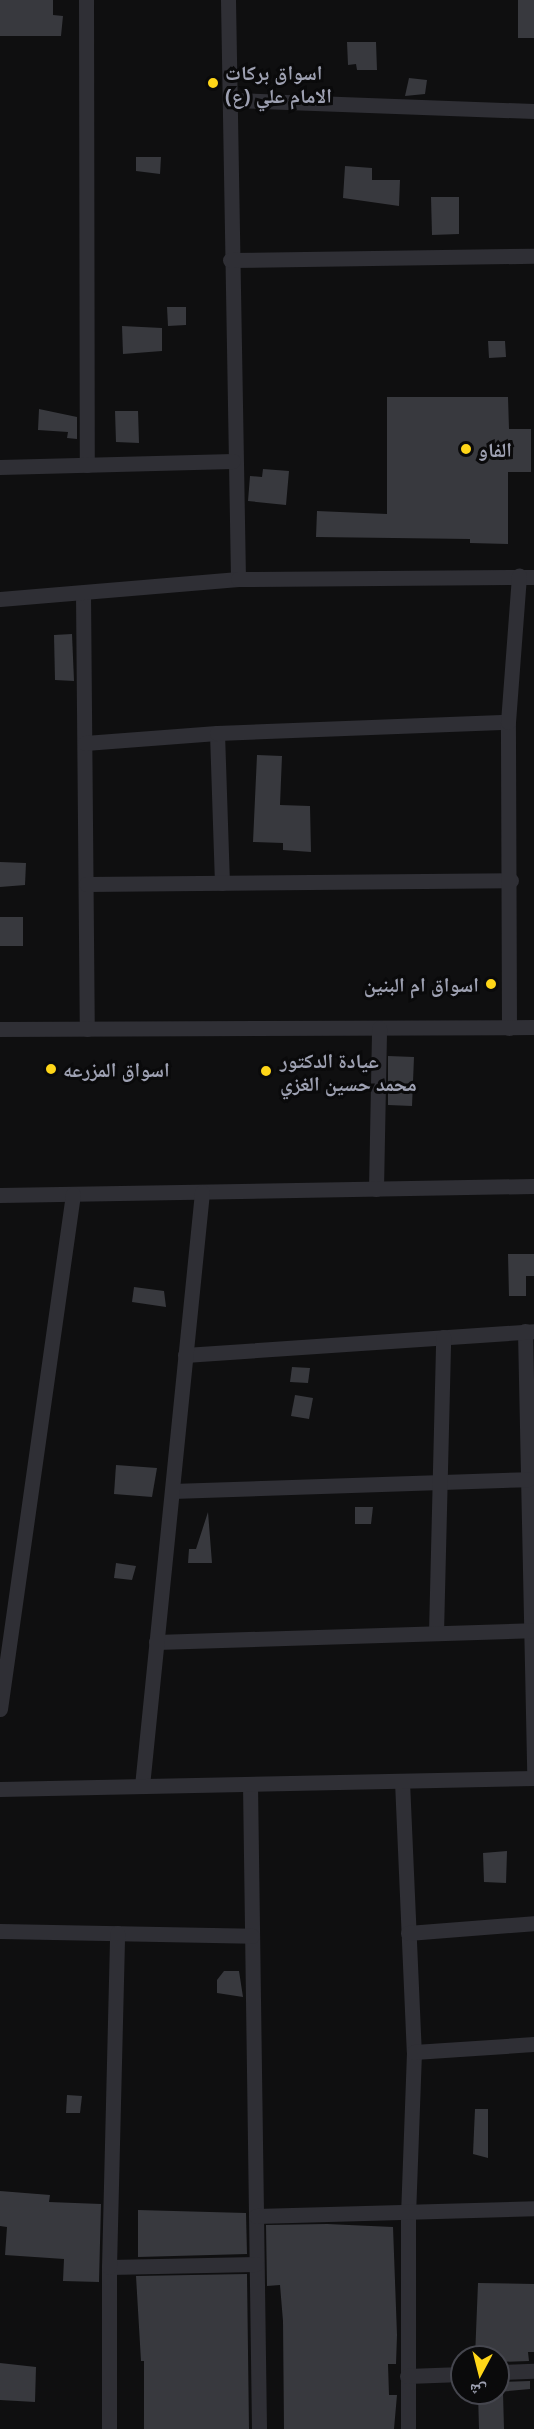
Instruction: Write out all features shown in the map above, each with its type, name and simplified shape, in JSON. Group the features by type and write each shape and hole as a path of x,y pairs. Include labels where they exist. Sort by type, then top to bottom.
{"street":[{"path":"86,0 87,465"},
{"path":"228,0 232,100 233,461 237,579"},
{"path":"232,100 534,111"},
{"path":"231,260 534,256"},
{"path":"0,467 233,461"},
{"path":"0,599 83,594 237,579 526,576 508,722 512,880 509,1028"},
{"path":"83,594 87,1029"},
{"path":"85,743 218,733 508,722"},
{"path":"218,733 222,883"},
{"path":"86,884 512,880"},
{"path":"0,1029 534,1027"},
{"path":"376,1189 379,1028"},
{"path":"0,1195 534,1186"},
{"path":"142,1786 202,1192"},
{"path":"0,1709 73,1194"},
{"path":"0,1789 534,1778 528,1479 529,1331 185,1355"},
{"path":"436,1633 443,1337"},
{"path":"172,1491 528,1479"},
{"path":"156,1642 531,1630"},
{"path":"402,1782 414,2052 408,2213 408,2429"},
{"path":"250,1784 259,2429"},
{"path":"408,1933 534,1923"},
{"path":"0,1931 252,1936"},
{"path":"110,2429 109,2267 117,1933"},
{"path":"414,2052 534,2044"},
{"path":"256,2216 534,2208"},
{"path":"109,2267 256,2264"},
{"path":"510,2372 534,2371"},
{"path":"407,2376 450,2374"}],"building":[{"path":"0,0 53,0 53,15 63,16 61,36 0,36"},
{"path":"518,0 534,0 534,38 518,38"},
{"path":"347,42 376,42 377,70 357,70 356,64 348,65"},
{"path":"409,78 427,80 425,94 405,96"},
{"path":"136,157 161,157 160,174 136,171"},
{"path":"345,166 372,168 372,180 400,180 399,206 343,198"},
{"path":"431,197 459,197 459,234 432,235"},
{"path":"167,307 186,307 186,325 168,326"},
{"path":"122,326 162,328 162,351 123,354"},
{"path":"488,341 505,341 506,357 489,358"},
{"path":"387,397 508,397 509,429 531,429 531,472 508,472 508,544 470,543 470,539 316,537 317,511 387,514"},
{"path":"39,409 77,417 77,439 67,438 68,432 38,430"},
{"path":"115,411 138,411 139,443 116,442"},
{"path":"263,469 289,471 286,505 248,501 250,476 262,477"},
{"path":"72,634 74,681 55,680 54,635"},
{"path":"257,755 282,756 280,805 310,806 311,852 283,850 283,843 253,842"},
{"path":"0,862 26,863 25,885 0,887"},
{"path":"0,917 23,917 23,946 0,946"},
{"path":"388,1056 414,1057 412,1106 388,1105"},
{"path":"508,1254 534,1254 534,1276 526,1276 526,1296 509,1296"},
{"path":"134,1287 164,1291 166,1307 132,1302"},
{"path":"292,1367 310,1368 308,1383 290,1382"},
{"path":"295,1395 313,1398 309,1419 291,1416"},
{"path":"116,1465 157,1468 152,1497 114,1494"},
{"path":"355,1507 373,1507 371,1524 355,1524"},
{"path":"208,1512 212,1563 188,1563 189,1549 196,1549"},
{"path":"116,1563 136,1566 132,1580 114,1578"},
{"path":"507,1851 506,1883 484,1882 483,1853"},
{"path":"224,1971 239,1971 243,1997 217,1993 217,1980"},
{"path":"67,2095 82,2096 80,2113 66,2113"},
{"path":"475,2109 488,2109 488,2158 473,2154"},
{"path":"0,2191 50,2195 49,2202 101,2204 99,2282 63,2281 64,2259 5,2255 7,2227 0,2226"},
{"path":"138,2210 246,2213 247,2254 138,2257"},
{"path":"327,2224 393,2227 396,2364 388,2364 389,2395 397,2395 394,2429 284,2429 283,2321 280,2285 267,2286 266,2225"},
{"path":"247,2274 249,2429 144,2429 144,2361 141,2361 136,2276"},
{"path":"478,2283 534,2284 534,2352 528,2352 529,2361 510,2362 510,2345 475,2345"},
{"path":"0,2363 36,2367 35,2402 0,2400"},
{"path":"530,2381 530,2389 510,2391 510,2382"},
{"path":"478,2405 503,2405 504,2429 479,2429"}],"place":[{"name":"اسواق بركات الامام علي (ع)","path":"213,83"},
{"name":"الفاو","path":"466,449"},
{"name":"اسواق ام البنين","path":"491,984"},
{"name":"اسواق المزرعه","path":"51,1069"},
{"name":"عيادة الدكتور محمد حسين الغزي","path":"266,1071"}]}
